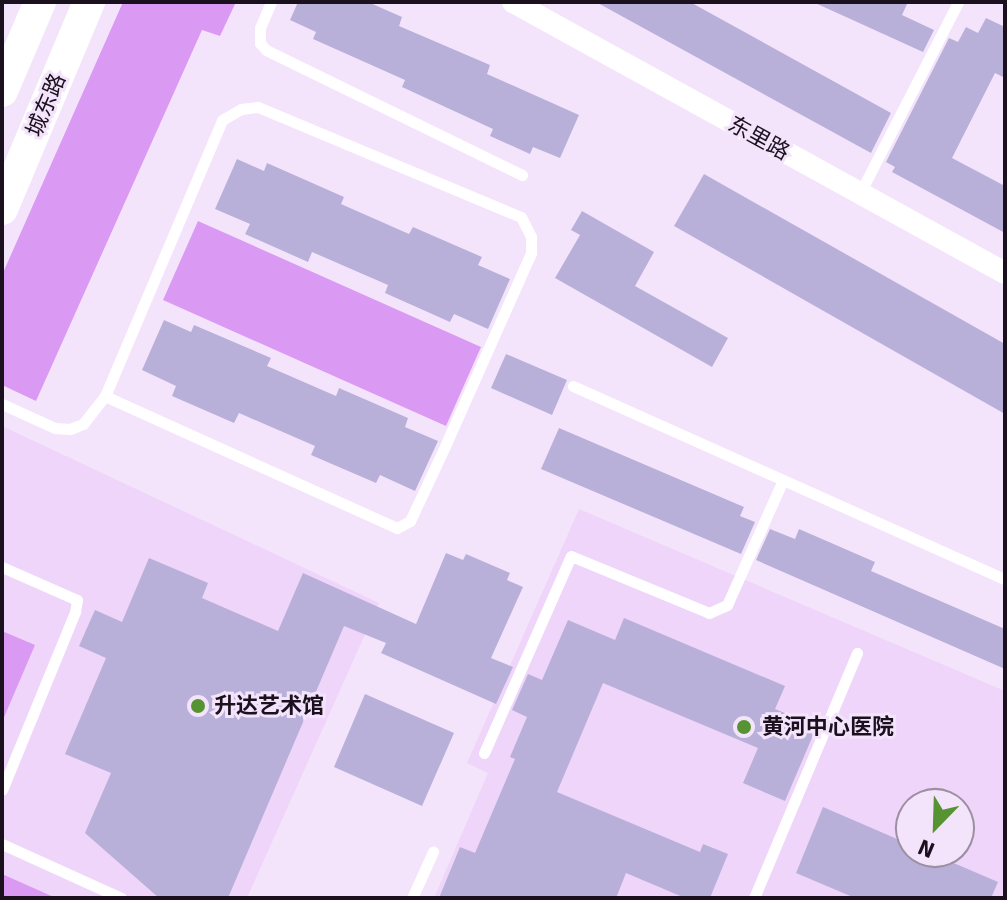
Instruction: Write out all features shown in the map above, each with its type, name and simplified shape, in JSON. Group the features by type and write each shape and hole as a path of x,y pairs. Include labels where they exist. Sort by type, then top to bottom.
{"main road":[{"name":"城东路","path":"2,91 40,2"},
{"name":"城东路","path":"2,209 89,2"}],"street":[{"name":"东里路","path":"513,2 1005,273"}],"lane":[{"path":"271,2 260,28 260,43 266,50 522,175"},
{"path":"860,193 958,2"},
{"path":"2,404 55,428 70,429 83,424 105,396 222,120 241,109 258,107 521,217 531,237 531,253 447,442 410,521 397,528 105,396"},
{"path":"573,386 1005,579"},
{"path":"484,753 571,556 709,613 727,605 783,480"},
{"path":"2,567 77,600 75,612 2,790"},
{"path":"754,898 857,653"},
{"path":"2,844 121,898"},
{"path":"412,898 433,852"}],"shaded area":[{"path":"123,2 236,2 220,36 202,30 36,401 2,385 2,275"},
{"path":"198,221 481,347 446,426 163,300"},
{"path":"2,426 379,603 247,898 2,898"},
{"name":"黄河中心医院","path":"579,509 1005,691 1005,898 434,898 488,773 467,763"},
{"path":"2,631 35,645 2,722"},
{"path":"2,874 56,898 2,898"}],"building":[{"path":"298,2 368,2 402,17 399,26 490,65 487,74 579,115 560,158 533,147 530,154 490,136 493,129 402,87 405,80 313,39 316,32 290,20"},
{"path":"596,2 690,2 891,113 871,153"},
{"path":"813,2 908,2 902,15 934,30 923,52"},
{"path":"986,18 1005,27 1005,78 995,73 952,158 1005,186 1005,233 892,172 895,167 886,162 949,38 958,42 966,27 978,33"},
{"path":"237,159 264,171 267,163 344,197 341,204 409,234 413,227 482,257 478,265 510,279 488,329 454,314 450,322 385,293 388,285 312,252 308,262 245,234 250,224 215,209"},
{"path":"704,174 1005,344 1005,414 674,226"},
{"path":"582,211 654,252 635,286 728,338 712,367 555,278 580,235 571,230"},
{"path":"164,320 191,332 194,325 271,358 267,366 336,396 339,388 408,418 405,427 438,441 415,491 380,475 376,483 311,455 315,446 239,413 234,423 172,396 176,386 142,370"},
{"path":"506,354 567,380 552,415 491,388"},
{"path":"559,428 744,507 740,516 755,522 741,554 541,469"},
{"path":"770,529 795,539 799,529 875,562 871,571 1005,629 1005,669 756,560"},
{"name":"升达艺术馆","path":"446,553 463,560 466,554 510,573 507,580 523,587 491,658 513,667 496,704 381,653 386,643 344,626 228,898 159,898 85,833 111,773 65,754 106,658 79,646 95,610 122,622 149,558 208,583 202,598 278,631 303,573 416,624"},
{"path":"624,618 785,686 775,709 817,726 785,801 743,783 758,748 603,683 557,792 700,852 703,844 728,854 710,898 685,898 626,873 616,898 439,898 460,847 475,853 515,759 510,757 527,717 512,710 528,674 542,680 568,620 615,640"},
{"path":"365,694 454,733 422,806 334,767"},
{"path":"823,807 895,838 895,868 965,868 998,882 991,898 855,898 796,873"}],"place":[{"name":"升达艺术馆","path":"198,706"},
{"name":"黄河中心医院","path":"744,727"}]}
